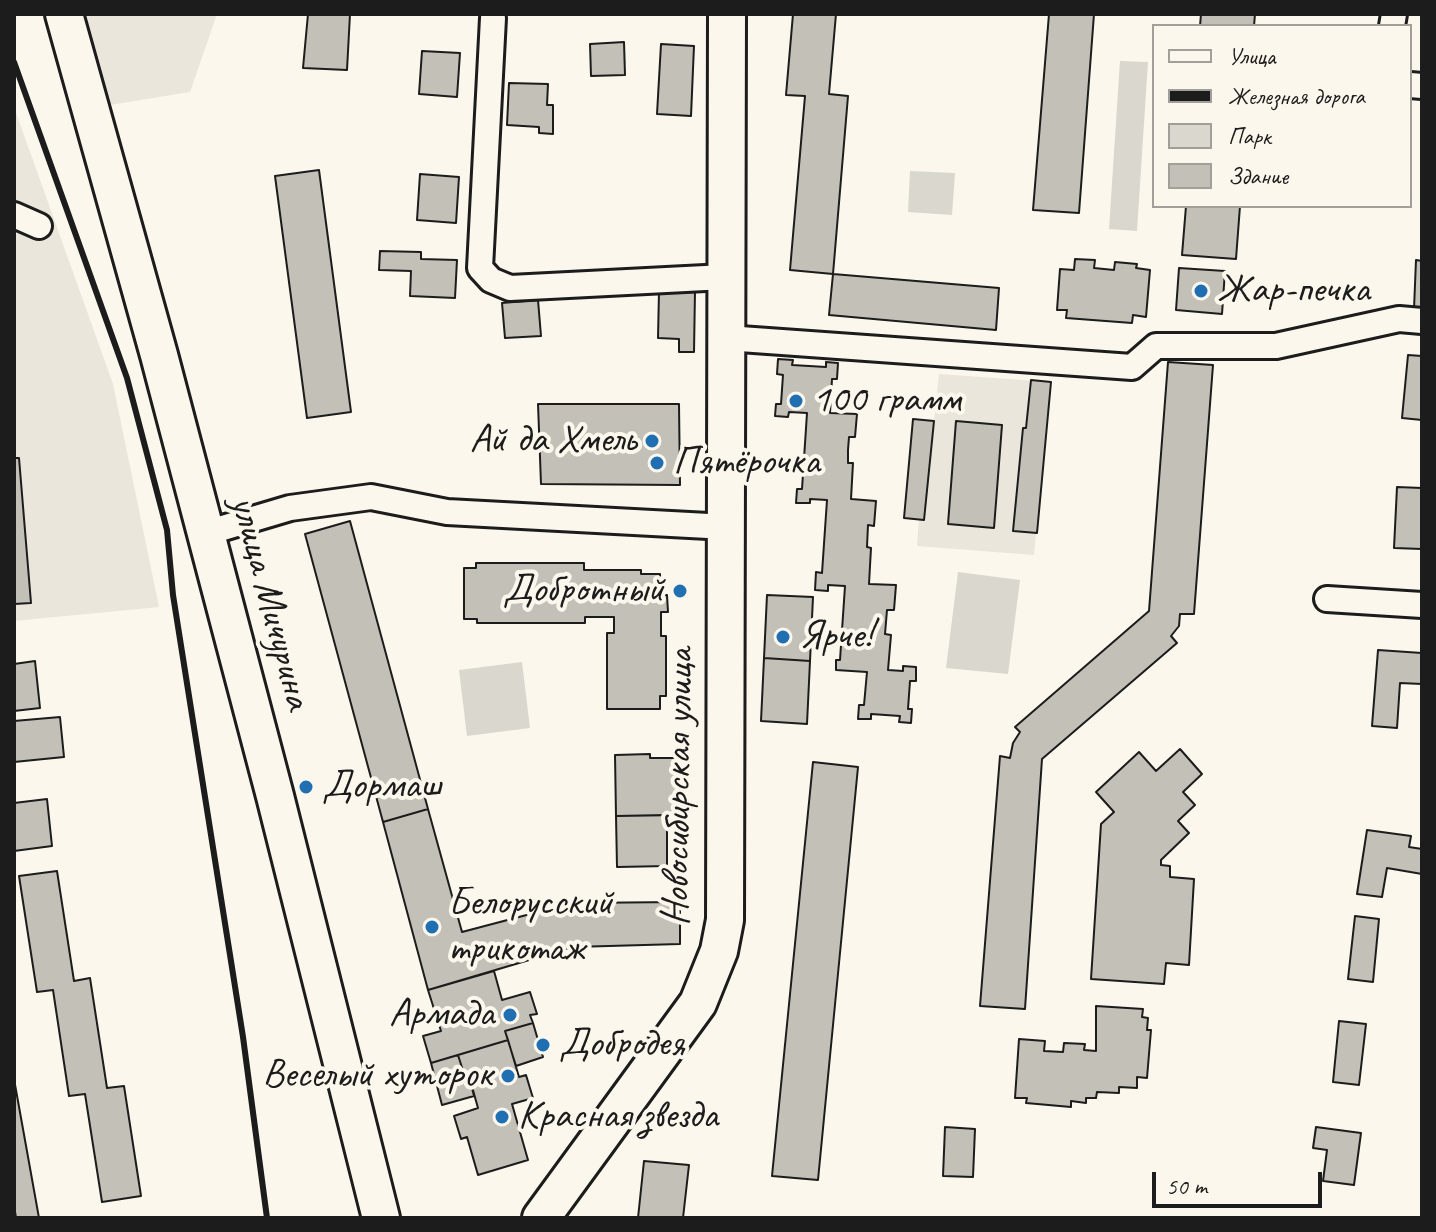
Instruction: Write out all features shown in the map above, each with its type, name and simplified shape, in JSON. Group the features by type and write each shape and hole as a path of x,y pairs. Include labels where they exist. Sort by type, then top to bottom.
{"street":[{"name":"улица Мичурина","path":"64,14 296,874 381,1218"},
{"name":"Новосибирская улица","path":"541,1218 698,1003 719,951 725,920 727,14"},
{"path":"493,18 480,268 491,280 510,288 725,277"},
{"path":"14,215 39,226"},
{"path":"726,338 1132,367 1156,346 1276,346 1399,319 1422,321"},
{"path":"206,533 290,508 371,497 447,512 727,527"},
{"path":"1327,599 1422,605"}],"shaded area":[{"path":"80,14 217,14 190,92 104,106"},
{"path":"14,107 113,384 159,607 14,621"},
{"path":"939,374 1051,382 1034,555 917,546 919,520 904,518 913,419 934,421"}],"green space":[{"path":"1120,61 1148,62 1137,231 1109,229"},
{"path":"910,171 955,173 952,215 908,212"},
{"path":"958,572 1020,580 1008,674 946,668"},
{"path":"522,662 530,728 467,736 459,670"}],"building":[{"path":"308,14 350,14 347,70 303,68"},
{"path":"793,14 836,14 829,94 848,96 833,274 790,270 805,96 786,95"},
{"path":"1049,14 1094,14 1079,213 1033,210"},
{"path":"1201,14 1255,14 1254,24 1200,24"},
{"path":"624,42 625,75 591,76 590,44"},
{"path":"661,44 694,46 691,116 657,114"},
{"path":"422,51 460,53 457,97 419,94"},
{"path":"509,83 548,84 547,105 553,105 553,134 539,133 539,127 507,125"},
{"path":"319,170 351,412 307,418 275,176"},
{"path":"420,174 459,177 456,223 417,220"},
{"path":"1186,208 1240,208 1236,259 1182,255"},
{"path":"380,251 421,252 421,259 457,260 455,298 410,296 411,271 379,270"},
{"path":"1075,259 1095,260 1094,268 1114,270 1115,262 1137,264 1136,268 1150,270 1146,317 1133,315 1132,323 1066,318 1067,310 1057,310 1060,269 1074,270"},
{"path":"1416,260 1422,261 1422,309 1414,309"},
{"name":"Жар-печка","path":"1179,268 1225,271 1222,314 1176,310"},
{"path":"833,274 999,288 996,330 829,315"},
{"path":"659,291 695,291 694,352 679,352 679,339 658,338"},
{"path":"538,300 541,336 505,338 502,303"},
{"path":"1408,355 1422,356 1422,420 1402,418"},
{"path":"778,359 793,360 792,365 826,367 826,362 838,363 837,379 832,379 830,413 857,414 855,437 849,437 848,450 848,463 853,463 851,499 876,501 874,526 868,525 867,547 871,548 869,584 896,585 894,610 887,610 885,634 891,635 888,670 903,671 903,666 916,667 916,681 910,681 908,709 912,709 911,723 899,722 900,716 871,714 871,719 858,719 859,705 864,705 867,672 836,670 836,660 840,660 845,586 828,585 828,591 815,590 816,572 822,573 827,500 810,499 810,503 796,503 797,489 802,489 807,413 789,412 788,417 775,416 776,404 781,404 783,375 777,374"},
{"path":"1168,362 1213,365 1194,614 1180,614 1179,626 1171,636 1177,643 1042,759 1025,1009 980,1006 1000,756 1010,758 1013,743 1020,732 1015,727 1149,611"},
{"path":"1031,380 1051,382 1037,533 1013,531"},
{"path":"538,404 679,404 680,485 541,484"},
{"path":"913,419 934,421 924,520 904,518"},
{"path":"956,421 1002,425 994,528 948,524"},
{"path":"14,458 19,458 31,603 14,604"},
{"path":"1397,487 1422,488 1422,549 1394,548"},
{"path":"350,521 428,809 383,822 305,534"},
{"path":"476,563 584,563 584,570 641,570 641,574 660,574 660,595 667,595 668,612 661,612 661,636 666,636 666,696 660,696 660,709 607,709 607,633 614,633 614,617 585,617 585,623 477,623 477,619 464,619 464,568 476,568"},
{"path":"767,595 813,597 810,661 764,658"},
{"path":"1378,650 1422,653 1422,684 1400,683 1397,728 1372,726"},
{"path":"764,658 810,661 807,724 761,721"},
{"path":"35,661 40,708 14,711 14,664"},
{"path":"60,717 64,757 14,762 14,721"},
{"path":"1180,749 1202,774 1183,792 1195,805 1178,821 1189,833 1161,860 1161,865 1170,866 1170,877 1194,879 1189,965 1166,963 1164,984 1091,979 1101,824 1114,812 1096,792 1139,752 1156,771"},
{"path":"650,754 650,758 674,758 680,815 616,816 615,755"},
{"path":"813,762 858,767 818,1180 772,1176"},
{"path":"47,799 52,846 14,851 14,803"},
{"path":"428,809 462,932 572,903 680,902 680,944 573,947 428,990 383,822"},
{"path":"667,815 667,866 617,867 616,816"},
{"path":"1367,830 1411,836 1409,847 1422,849 1422,874 1387,868 1382,897 1357,894"},
{"path":"57,871 74,981 90,978 107,1088 124,1086 141,1196 102,1202 85,1094 69,1096 53,990 37,992 19,876"},
{"path":"1355,916 1379,919 1373,982 1348,979"},
{"path":"494,971 502,1000 530,992 537,1014 530,1015 533,1023 505,1031 508,1040 431,1063 423,1036 441,1031 428,990"},
{"path":"1096,1006 1143,1009 1142,1017 1148,1018 1147,1030 1151,1030 1147,1078 1137,1077 1137,1088 1119,1087 1119,1093 1097,1092 1096,1098 1086,1098 1086,1103 1071,1101 1071,1107 1026,1103 1027,1098 1015,1098 1019,1039 1045,1041 1044,1051 1063,1052 1064,1043 1085,1044 1084,1050 1096,1051"},
{"path":"1339,1021 1366,1024 1359,1085 1333,1082"},
{"path":"533,1023 543,1057 516,1066 505,1031"},
{"path":"508,1040 519,1077 526,1075 533,1098 512,1104 528,1160 478,1175 467,1137 461,1139 454,1116 478,1108 469,1076 465,1077 458,1055"},
{"path":"458,1055 465,1077 469,1076 474,1096 442,1105 431,1063"},
{"path":"14,1079 39,1218 16,1218"},
{"path":"945,1127 975,1129 973,1177 943,1176"},
{"path":"1316,1127 1361,1133 1354,1185 1323,1181 1327,1150 1313,1148"},
{"path":"644,1161 689,1165 683,1218 638,1218"}],"railway":[{"path":"14,62 127,378 167,530 173,595 243,1037 267,1218"}],"place":[{"name":"Жар-печка","path":"1201,291"},
{"name":"100 грамм","path":"796,401"},
{"name":"Ай да Хмель","path":"652,441"},
{"name":"Пятёрочка","path":"657,463"},
{"name":"Добротный","path":"680,591"},
{"name":"Ярче!","path":"783,637"},
{"name":"Дормаш","path":"306,787"},
{"name":"Белорусский трикотаж","path":"432,927"},
{"name":"Армада","path":"510,1015"},
{"name":"Добродея","path":"543,1045"},
{"name":"Веселый хуторок","path":"508,1076"},
{"name":"Красная звезда","path":"502,1117"}]}
